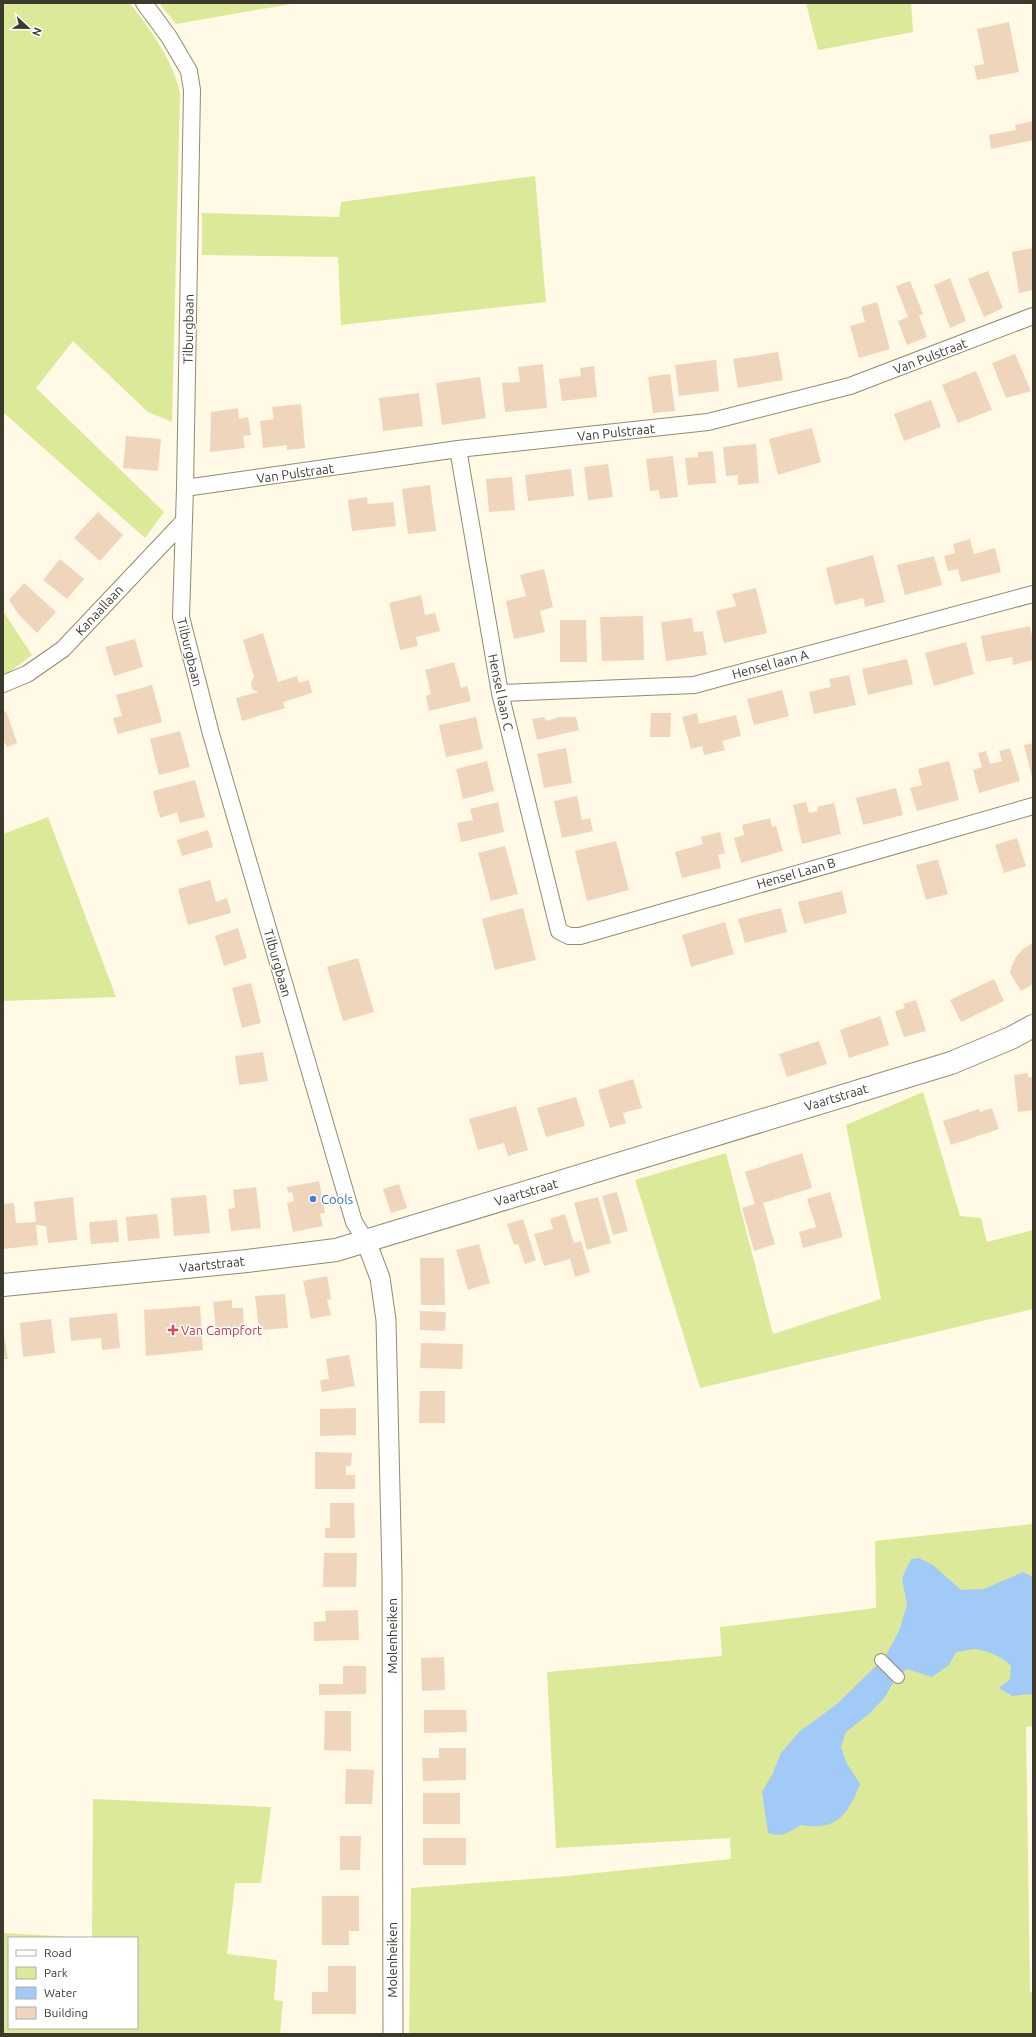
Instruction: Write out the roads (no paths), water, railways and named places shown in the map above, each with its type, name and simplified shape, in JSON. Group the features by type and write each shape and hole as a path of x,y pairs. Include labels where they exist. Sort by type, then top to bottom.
{"main road":[{"name":"Vaartstraat","path":"3,1285 247,1261 336,1250 951,1063 1011,1038 1033,1026"}],"street":[{"name":"Tilburgbaan","path":"144,3 169,37 189,72 192,90 186,488 181,617 211,734 354,1222 366,1242"},
{"name":"Van Pulstraat","path":"186,488 458,449 708,422 850,386 1033,316"},
{"name":"Hensel laan C","path":"458,449 500,693 559,931"},
{"name":"Kanaallaan","path":"3,684 27,674 63,649 184,521"},
{"name":"Hensel laan A","path":"500,693 694,685 1033,594"},
{"name":"Hensel Laan B","path":"559,931 569,936 580,936 1033,806"},
{"name":"Molenheiken","path":"366,1242 380,1278 386,1320 392,1575 393,2034"},
{"path":"881,1660 898,1677"}],"water":[{"path":"919,1558 933,1565 961,1590 984,1589 1023,1572 1033,1577 1033,1694 1012,1696 999,1688 1010,1679 1011,1666 995,1655 976,1649 956,1652 949,1665 932,1677 907,1669 894,1681 885,1697 869,1714 846,1732 841,1747 846,1762 860,1784 846,1812 832,1823 813,1826 801,1825 781,1835 768,1833 762,1792 772,1775 781,1753 799,1732 837,1704 885,1657 899,1631 907,1605 902,1578 911,1559"}],"place":[{"name":"Cools","path":"313,1199"},
{"name":"Van Campfort","path":"173,1330"}]}
